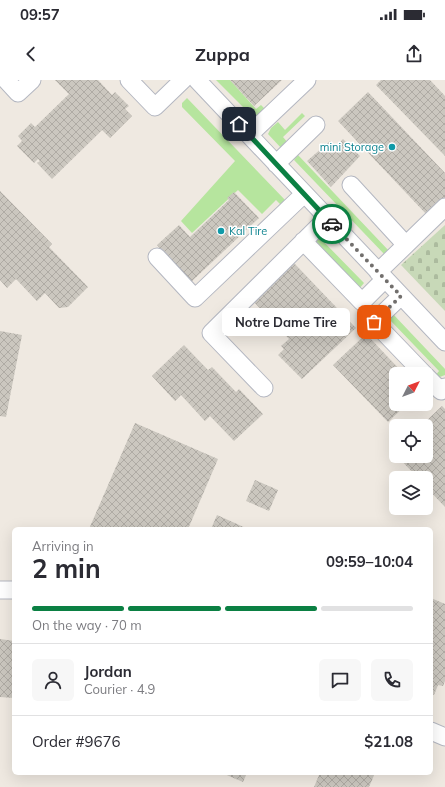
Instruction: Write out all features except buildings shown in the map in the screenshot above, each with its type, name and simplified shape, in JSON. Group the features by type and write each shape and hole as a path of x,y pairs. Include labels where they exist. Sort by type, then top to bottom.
{"street":[{"path":"6,80 18,93 32,80"},
{"path":"129,80 155,107 183,80"},
{"path":"197,80 445,342"},
{"path":"249,135 307,80"},
{"path":"276,164 316,125"},
{"path":"351,185 406,245"},
{"path":"157,258 195,298 304,194"},
{"path":"303,241 362,302 381,275 406,245 445,207"},
{"path":"264,388 211,333 327,218"},
{"path":"401,296 374,322 417,367"},
{"path":"433,384 440,392 445,387"},
{"path":"0,590 12,590"},
{"path":"433,732 445,737"}],"green space":[{"path":"216,80 230,80 256,109 261,105 266,110 257,121"},
{"path":"187,98 286,201 281,205 276,200 262,214 238,190 192,233 181,221 235,161 182,107 182,103"},
{"path":"302,113 305,116 283,137 288,143 282,149 268,134 271,128 278,122 285,130"},
{"path":"298,155 390,252 386,256 294,160"},
{"path":"445,225 445,311 401,265"},
{"path":"320,238 364,283 358,290 314,244"},
{"path":"392,313 445,369 445,375 437,378 435,376 439,371 389,319"}],"way so far":[{"path":"332,224 401,296 374,322"}],"place":[{"name":"mini Storage","path":"392,147"},
{"name":"Kal Tire","path":"221,231"},
{"name":"Notre Dame Tire","path":"374,322"}],"route":[{"path":"239,124 332,224"}]}
